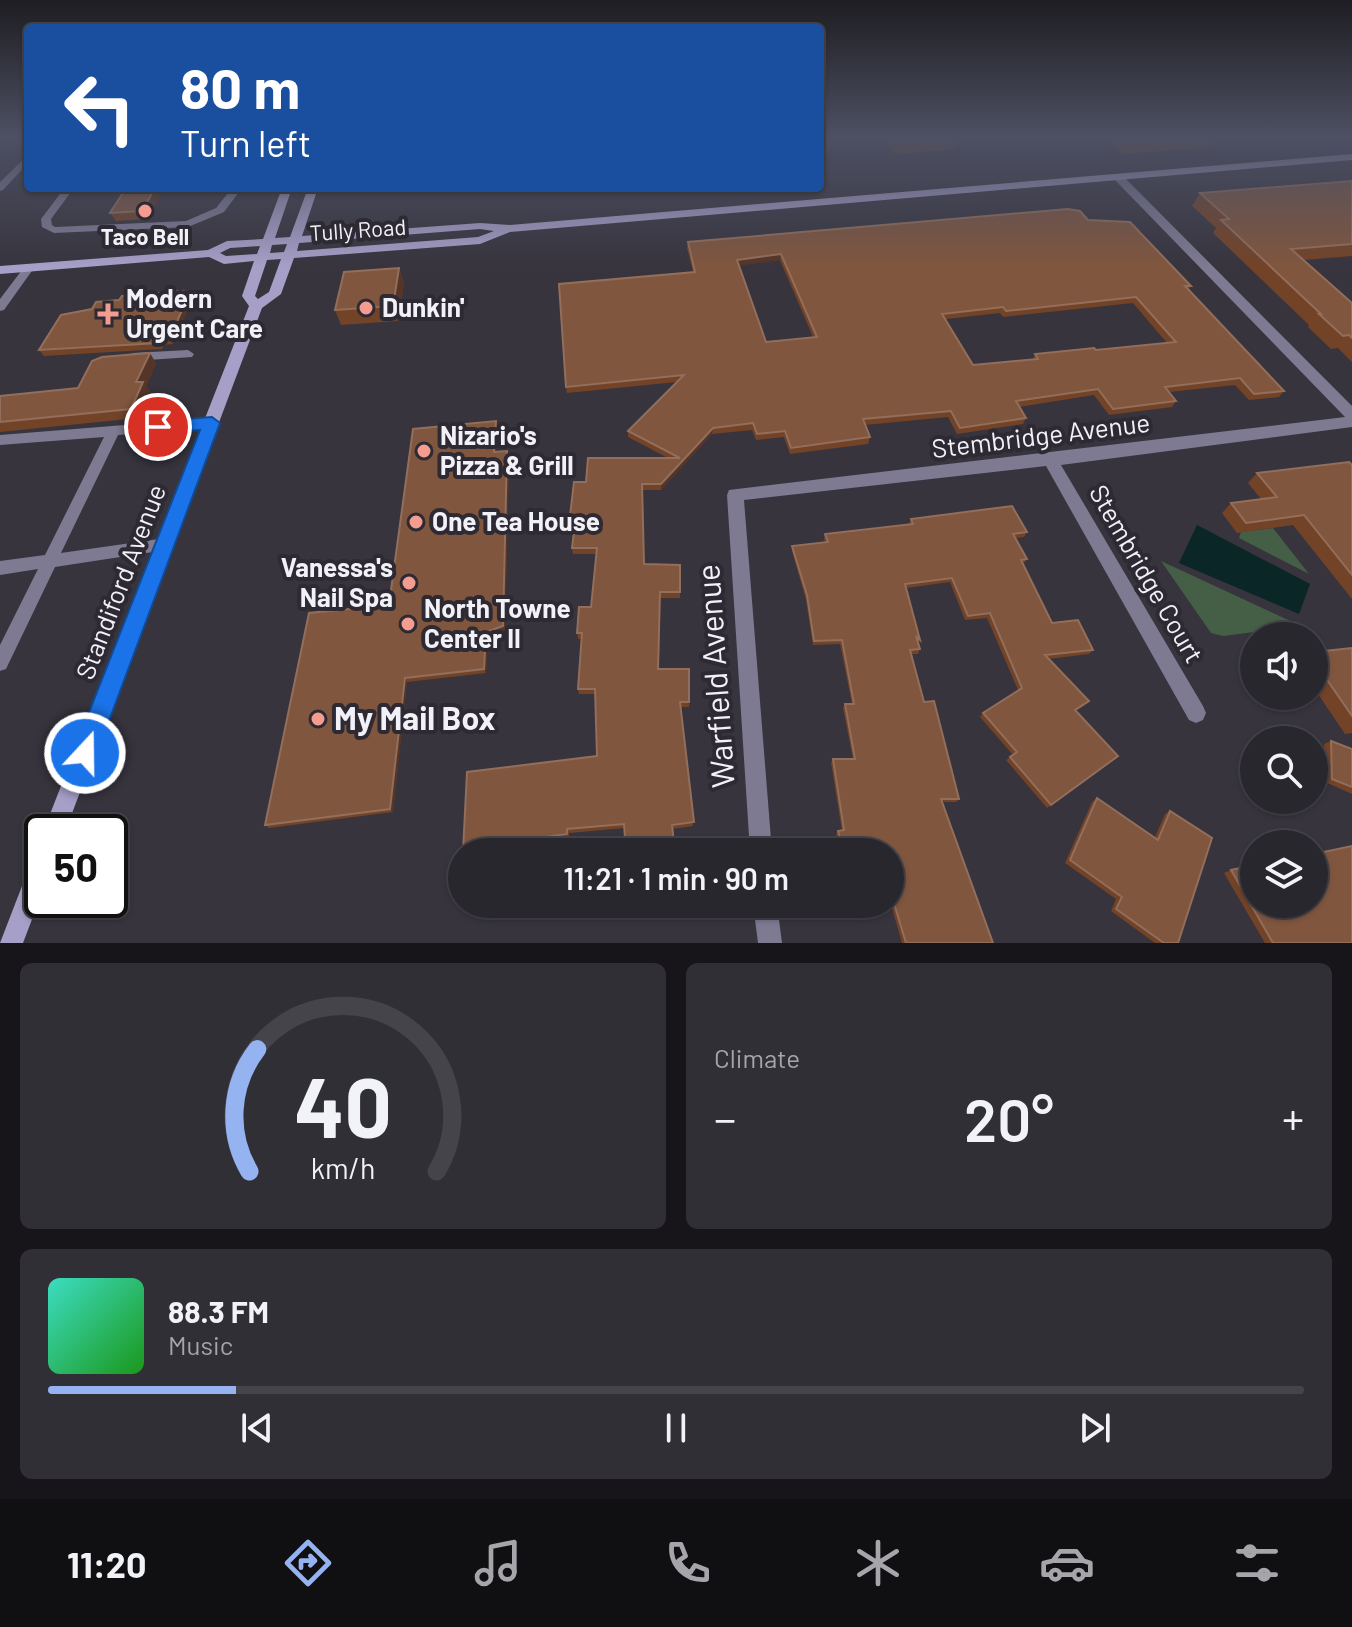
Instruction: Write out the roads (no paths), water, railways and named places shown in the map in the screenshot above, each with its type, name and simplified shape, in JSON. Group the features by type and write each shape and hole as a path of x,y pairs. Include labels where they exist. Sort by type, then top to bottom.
{"main road":[{"name":"Tully Road","path":"0,270 211,253 227,245 480,226 510,229 1095,179"},
{"name":"Standiford Avenue","path":"256,306 248,296 285,192"},
{"name":"Standiford Avenue","path":"61,814 256,306 275,294 312,192"},
{"name":"Tully Road","path":"211,253 220,260 480,240 510,229"},
{"path":"8,941 24,904"}],"street":[{"path":"1120,179 1352,415"},
{"name":"Stembridge Avenue","path":"735,495 1352,422"},
{"name":"Stembridge Court","path":"1050,460 1196,713"},
{"name":"Warfield Avenue","path":"735,495 760,838"},
{"path":"765,918 766,943"}],"lane":[{"path":"66,192 46,219 47,227 64,232 188,224 220,210 234,192"},
{"path":"0,307 29,268"},
{"path":"118,358 188,354"},
{"path":"0,440 212,423"},
{"path":"0,663 113,431"},
{"path":"0,568 166,544"}],"place":[{"name":"Taco Bell","path":"145,211"},
{"name":"Dunkin'","path":"366,308"},
{"name":"Modern Urgent Care","path":"108,314"},
{"name":"Nizario's Pizza & Grill","path":"424,451"},
{"name":"One Tea House","path":"416,522"},
{"name":"Vanessa's Nail Spa","path":"409,583"},
{"name":"North Towne Center II","path":"408,624"},
{"name":"My Mail Box","path":"318,719"}]}
